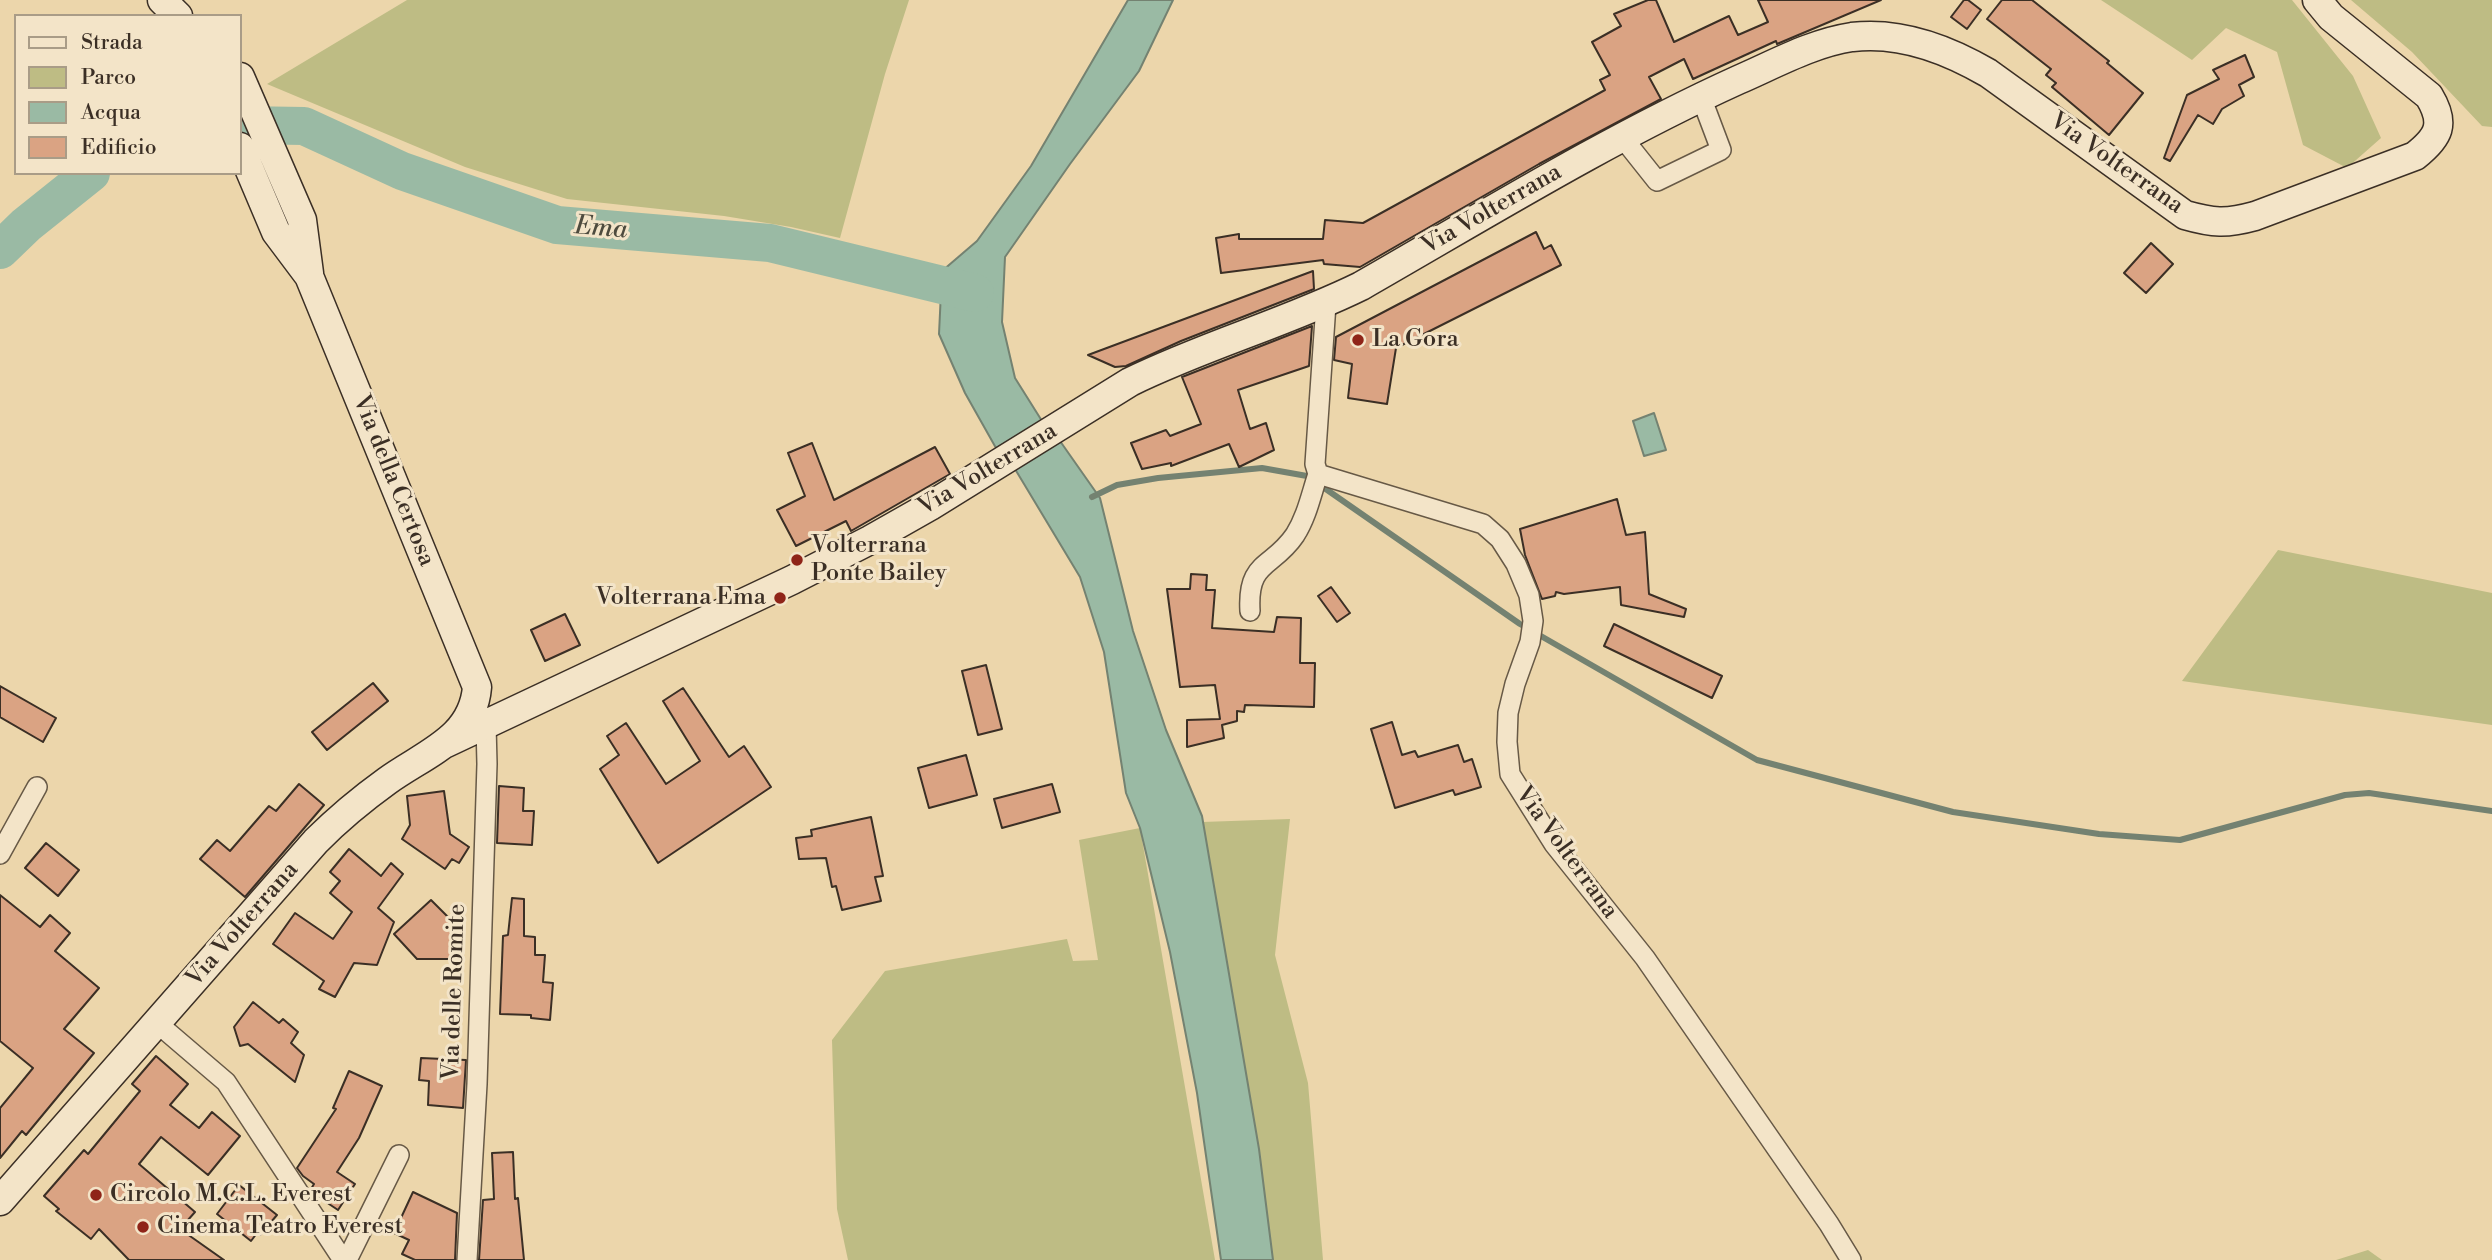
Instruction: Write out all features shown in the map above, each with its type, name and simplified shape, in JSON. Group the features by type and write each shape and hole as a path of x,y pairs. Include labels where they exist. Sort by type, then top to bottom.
{"main road":[{"path":"162,0 176,14"},
{"name":"Via Volterrana","path":"0,1201 316,841 342,815 388,780 444,744 792,580 870,540 983,474 1094,404 1165,365 1326,304 1622,137 1802,51 1853,37 1900,38 1960,57 1988,73 2185,215 2211,222 2232,222 2415,156 2430,144 2437,134 2437,109 2429,96 2331,17 2317,0"},
{"name":"Via della Certosa","path":"242,80 302,220 309,276"},
{"name":"Via della Certosa","path":"242,151 276,232 309,276 488,693"},
{"path":"488,693 511,704 528,704"},
{"path":"486,726 495,711 488,693"},
{"name":"Via Volterrana","path":"444,744 469,718 475,702 488,693"}],"street":[{"path":"1622,137 1657,181 1721,150 1701,97"},
{"path":"1250,611 1249,590 1255,574 1293,537 1306,515 1318,474 1315,464 1326,304"},
{"name":"Via Volterrana","path":"1318,474 1483,524 1500,539 1516,564 1528,595 1533,621 1530,642 1508,713 1510,774 1554,844 1645,958 1829,1224 1851,1260"},
{"name":"Via delle Romite","path":"467,1260 477,1084 486,726"},
{"path":"0,853 37,787"},
{"path":"157,1023 226,1082 345,1260 399,1155"}],"green space":[{"path":"407,0 909,0 885,74 840,238 724,216 567,199 465,167 267,84"},
{"path":"2101,0 2292,0 2353,76 2381,138 2347,168 2303,145 2277,52 2226,28 2192,60"},
{"path":"2351,0 2492,0 2492,127 2482,126 2412,52"},
{"path":"2278,550 2492,593 2492,725 2182,681"},
{"path":"1290,819 1275,955 1308,1083 1323,1260 1273,1260 1259,1149 1202,822"},
{"path":"1140,828 1215,1260 848,1260 837,1209 832,1040 885,971 1067,939 1073,961 1098,960 1079,840"},
{"path":"2368,1250 2382,1260 2336,1260"}],"water":[{"path":"1128,0 1173,0 1139,71 1005,257 1002,322 1015,378 1042,421 996,448 965,393 939,334 942,271 977,241 1031,166"},
{"path":"1654,413 1666,450 1644,456 1633,421"},
{"path":"1060,441 1100,498 1133,631 1166,730 1202,816 1259,1149 1273,1260 1221,1260 1197,1093 1170,952 1140,828 1126,793 1104,652 1080,577 1015,469"}],"building":[{"path":"1648,0 1656,0 1674,42 1729,16 1738,35 1768,22 1758,0 1881,0 1777,44 1776,41 1693,79 1684,59 1649,77 1661,99 1539,164 1360,267 1324,264 1323,260 1221,273 1216,238 1239,234 1239,239 1323,239 1325,220 1363,223 1605,90 1600,80 1610,75 1592,42 1621,26 1614,14"},
{"path":"1964,0 1981,10 1967,29 1951,17"},
{"path":"2002,0 2032,0 2109,61 2107,63 2143,93 2109,135 2052,87 2056,83 2046,75 2051,69 1987,19"},
{"path":"2245,55 2254,77 2239,85 2244,96 2222,109 2213,124 2198,115 2170,161 2164,158 2187,95 2219,79 2213,70"},
{"path":"1536,232 1544,249 1551,245 1561,265 1396,348 1387,404 1348,398 1352,364 1334,360 1336,337"},
{"path":"2151,243 2173,264 2146,293 2124,273"},
{"path":"1313,271 1314,289 1181,341 1126,366 1115,367 1088,355"},
{"path":"1312,326 1309,366 1238,390 1250,429 1266,423 1274,450 1239,467 1229,444 1171,466 1171,463 1142,469 1131,443 1166,430 1170,436 1201,424 1182,377"},
{"path":"812,443 834,500 935,447 950,474 851,531 846,521 796,546 777,510 805,496 788,453"},
{"path":"1617,499 1626,535 1645,532 1649,594 1686,609 1684,617 1621,605 1620,587 1564,594 1556,592 1555,596 1542,599 1525,555 1520,529"},
{"path":"1191,574 1207,575 1206,590 1215,590 1212,628 1274,632 1277,617 1301,618 1300,663 1315,663 1314,707 1245,705 1244,712 1237,711 1237,721 1222,725 1224,738 1187,747 1187,720 1220,719 1215,685 1180,687 1167,589 1190,589"},
{"path":"1331,587 1350,613 1337,622 1318,596"},
{"path":"565,614 580,645 545,661 531,630"},
{"path":"1614,624 1722,676 1712,698 1604,646"},
{"path":"986,665 1002,729 978,735 962,671"},
{"path":"373,683 388,701 327,750 312,732"},
{"path":"0,686 56,718 43,742 0,717"},
{"path":"683,688 729,757 744,746 771,787 658,863 600,769 619,755 607,736 626,723 666,784 700,761 663,701"},
{"path":"1392,722 1402,755 1415,751 1418,757 1458,745 1464,762 1472,759 1481,787 1455,795 1453,790 1395,808 1371,729"},
{"path":"966,755 977,795 929,808 918,768"},
{"path":"299,784 324,805 245,897 200,859 217,840 230,851 269,806 276,811"},
{"path":"1052,784 1060,812 1002,828 994,799"},
{"path":"499,786 524,788 523,811 534,811 532,845 497,843"},
{"path":"444,791 450,834 469,847 459,863 452,859 445,869 402,839 410,825 407,796"},
{"path":"871,817 883,876 875,877 881,901 842,910 836,886 832,887 826,858 799,859 796,838 812,836 811,830"},
{"path":"46,843 79,870 58,896 25,868"},
{"path":"349,849 381,876 391,863 403,874 378,908 394,922 377,965 354,963 335,997 319,989 324,981 273,944 295,913 333,939 352,912 330,893 340,881 330,872"},
{"path":"0,895 40,927 50,915 70,933 55,951 99,988 64,1029 94,1053 26,1135 22,1131 0,1158 0,1108 33,1068 0,1041"},
{"path":"512,898 524,899 524,936 535,937 535,955 545,955 543,982 553,983 550,1020 531,1018 531,1015 500,1014 503,936 508,935"},
{"path":"431,900 451,920 457,921 457,959 417,959 394,934"},
{"path":"253,1002 279,1023 283,1019 298,1032 291,1043 304,1055 295,1082 248,1044 240,1046 234,1027"},
{"path":"156,1056 188,1084 170,1105 199,1128 212,1112 240,1136 208,1175 161,1137 139,1164 195,1212 180,1229 224,1260 129,1260 99,1229 91,1239 56,1211 59,1209 44,1196 84,1150 88,1154 140,1091 132,1084"},
{"path":"421,1058 466,1060 463,1108 428,1105 429,1081 419,1080"},
{"path":"349,1071 382,1086 359,1138 337,1172 355,1184 338,1210 314,1194 311,1189 314,1184 297,1168 336,1109 333,1108"},
{"path":"513,1152 515,1199 518,1198 524,1260 479,1260 483,1200 494,1199 492,1153"},
{"path":"239,1185 277,1215 260,1235 257,1233 251,1241 217,1214"},
{"path":"413,1192 457,1213 455,1260 415,1260 402,1254 409,1240 394,1233"}],"waterway":[{"name":"Ema","path":"242,125 304,126 402,171 557,225 770,243 975,293"},
{"name":"Ema","path":"0,250 26,225 88,175"},
{"path":"1092,497 1117,485 1158,478 1262,468 1307,476 1520,624 1757,760 1953,812 2099,834 2180,840 2345,795 2369,793 2492,811"}],"place":[{"name":"La Gora","path":"1358,340"},
{"name":"Volterrana Ponte Bailey","path":"797,560"},
{"name":"Volterrana Ema","path":"780,598"},
{"name":"Circolo M.C.L. Everest","path":"96,1195"},
{"name":"Cinema Teatro Everest","path":"143,1227"}]}
